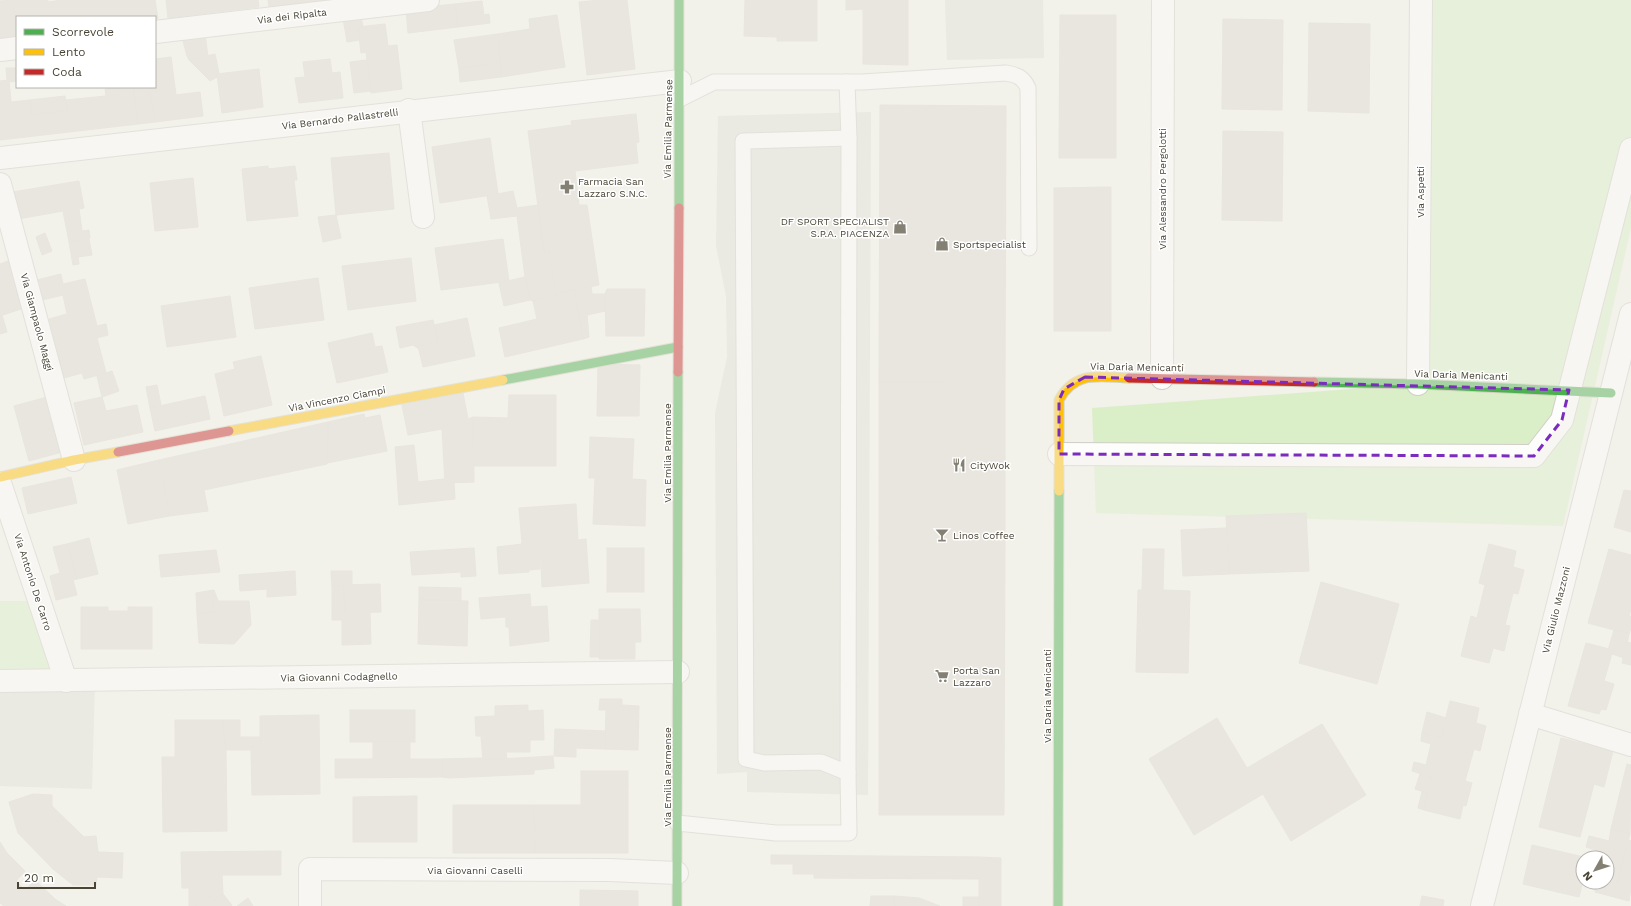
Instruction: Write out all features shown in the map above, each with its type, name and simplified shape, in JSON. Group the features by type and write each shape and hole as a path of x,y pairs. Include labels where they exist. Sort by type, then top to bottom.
{"street":[{"name":"Via dei Ripalta","path":"156,32 428,0"},
{"name":"Via Emilia Parmense","path":"677,906 678,182 680,0"},
{"name":"Via Alessandro Pergolotti","path":"1162,378 1163,0"},
{"name":"Via Aspetti","path":"1418,384 1421,0"},
{"path":"0,50 16,48"},
{"name":"Via Bernardo Pallastrelli","path":"0,158 409,110 680,90"},
{"path":"409,110 423,217"},
{"path":"1059,454 1534,456 1562,420 1631,149"},
{"name":"Via Giampaolo Maggi","path":"0,184 74,460"},
{"name":"Via Giulio Mazzoni","path":"1482,906 1631,314"},
{"name":"Via Vincenzo Ciampi","path":"1,488 74,460 678,347"},
{"name":"Via Daria Menicanti","path":"1058,906 1059,400 1064,389 1075,380 1084,377 1418,384 1611,393"},
{"name":"Via Antonio De Carro","path":"1,488 66,680"},
{"name":"Via Giovanni Codagnello","path":"0,681 678,672"},
{"path":"1530,714 1631,745"},
{"name":"Via Giovanni Caselli","path":"310,906 310,869 610,870 677,872"}],"lane":[{"path":"680,90 714,82 847,82 1006,73 1016,74 1024,81 1028,88 1029,248"},
{"path":"677,823 776,833 849,833 849,138 847,82"},
{"path":"848,773 821,762 764,763 746,759 743,141 849,138"}],"highlighted area":[{"path":"1085,377 1569,390 1562,420 1534,456 1059,454 1059,400 1064,389"}],"green space":[{"path":"1421,0 1631,0 1631,228 1563,526 1096,513 1092,408 1418,384"},
{"path":"0,601 39,601 68,678 0,679"}],"shaded area":[{"path":"945,0 1043,0 1044,58 947,60"},
{"path":"871,112 868,795 747,792 747,772 717,774 715,413 727,357 726,296 716,246 718,116"},
{"path":"0,679 95,682 92,789 0,786"}],"building":[{"path":"12,0 16,22 16,36 0,38 0,1"},
{"path":"12,0 48,0 48,2 62,0 155,0 158,19 156,19 156,16 16,16 16,22"},
{"path":"166,0 258,0 259,7 168,18"},
{"path":"268,0 331,0 269,7"},
{"path":"627,0 635,69 587,75 579,2"},
{"path":"745,0 817,0 817,41 777,41 777,37 744,36"},
{"path":"846,0 863,0 863,9 846,10"},
{"path":"863,0 908,0 908,65 863,64"},
{"path":"482,1 484,15 489,14 490,23 458,27 455,4"},
{"path":"455,4 458,27 408,33 406,9"},
{"path":"557,15 565,67 501,77 498,34 530,29 529,19"},
{"path":"1060,15 1116,15 1116,158 1059,158"},
{"path":"361,16 363,27 358,27 359,40 347,42 343,18"},
{"path":"1223,19 1283,20 1282,110 1222,109"},
{"path":"1309,23 1370,24 1369,113 1308,111"},
{"path":"385,24 388,46 397,45 402,89 371,93 366,52 361,53 358,27"},
{"path":"205,34 208,57 189,60 182,37"},
{"path":"498,34 500,63 459,69 454,40"},
{"path":"215,54 219,73 217,74 217,77 210,81 189,60"},
{"path":"171,57 176,95 200,92 203,116 155,122 149,88 156,88 156,59"},
{"path":"330,59 332,73 340,72 343,98 299,103 295,78 305,77 303,62"},
{"path":"367,60 371,91 354,93 350,62"},
{"path":"500,63 501,77 460,82 459,69"},
{"path":"6,68 16,68 16,81 9,82 9,80 7,80"},
{"path":"259,69 263,107 222,113 217,74"},
{"path":"9,80 11,102 30,100 31,115 67,110 66,100 106,96 105,89 134,88 138,124 0,140 0,81"},
{"path":"134,88 149,88 155,122 138,124"},
{"path":"65,96 67,110 31,115 30,100"},
{"name":"Sportspecialist","path":"880,105 1006,106 1005,383 879,382"},
{"path":"636,114 639,142 636,143 638,163 575,171 579,205 587,205 599,285 556,294 549,251 544,252 528,131 572,125 571,121"},
{"path":"1223,131 1283,132 1282,221 1222,220"},
{"path":"490,138 498,194 440,203 432,147"},
{"path":"389,153 394,209 336,215 331,158"},
{"path":"268,166 268,169 295,166 297,180 294,180 298,216 247,221 242,169"},
{"path":"193,178 198,227 155,231 150,183"},
{"path":"79,181 84,208 79,209 82,231 89,230 90,238 69,242 63,211 18,219 13,192"},
{"path":"1111,187 1111,331 1054,331 1054,188"},
{"path":"513,191 517,208 538,205 544,252 549,251 556,294 533,301 530,300 525,277 517,216 491,219 487,196"},
{"path":"336,215 341,238 323,242 318,217"},
{"path":"45,233 52,251 42,255 36,237"},
{"path":"89,239 92,255 78,257 79,264 73,265 69,242"},
{"path":"503,239 509,281 441,290 435,248"},
{"path":"411,258 416,301 348,310 342,266"},
{"path":"8,261 24,308 0,316 0,264"},
{"path":"61,274 63,284 85,279 97,326 106,324 108,335 97,338 106,373 84,379 82,373 64,378 49,319 67,314 63,295 42,300 37,280"},
{"path":"525,277 530,300 504,306 499,283"},
{"path":"318,278 324,320 255,329 249,288"},
{"path":"591,286 592,294 605,294 605,311 587,315 589,337 583,339 574,290"},
{"path":"607,289 645,289 644,336 606,336 605,294"},
{"path":"574,290 583,339 505,357 499,328 537,319 533,301"},
{"path":"230,296 236,337 167,347 161,306"},
{"path":"2,315 7,332 0,334 0,316"},
{"path":"467,318 475,356 423,367 418,346 438,341 434,325"},
{"path":"433,320 438,341 418,346 419,349 413,345 400,348 396,327"},
{"path":"372,333 375,347 382,346 388,372 337,383 328,343"},
{"path":"261,356 272,405 224,416 215,374 235,369 233,362"},
{"path":"598,364 640,365 639,416 597,416"},
{"path":"112,371 119,391 102,397 97,376"},
{"path":"879,382 1005,383 1005,537 879,537"},
{"path":"157,385 161,405 150,408 146,387"},
{"path":"463,393 468,419 473,417 474,482 445,483 442,429 408,435 402,405"},
{"path":"509,395 556,395 556,466 474,466 473,417 508,418"},
{"path":"51,396 66,451 29,461 14,406"},
{"path":"205,396 210,419 155,431 150,408"},
{"path":"102,397 106,411 137,405 143,432 84,445 74,403"},
{"path":"364,414 365,418 380,415 387,451 327,463 328,422"},
{"path":"328,422 327,464 204,490 208,511 169,516 159,460"},
{"path":"590,437 634,439 632,479 646,480 645,526 593,524 595,478 589,478"},
{"path":"414,445 418,482 444,479 445,483 454,482 455,499 399,505 395,447"},
{"path":"159,460 169,516 128,524 117,470"},
{"path":"71,477 77,503 28,514 22,488"},
{"path":"1624,490 1631,491 1631,532 1614,527"},
{"path":"576,504 578,540 586,539 589,583 542,587 540,544 522,544 519,508"},
{"path":"1306,513 1309,571 1229,574 1226,516"},
{"path":"1227,528 1229,574 1183,576 1181,530"},
{"name":"Porta San Lazzaro","path":"879,537 1005,537 1004,815 879,815"},
{"path":"89,538 98,574 77,579 67,544"},
{"path":"67,544 77,579 73,580 77,595 56,600 50,576 60,573 53,547"},
{"path":"522,544 540,544 540,569 529,570 529,572 499,574 497,547"},
{"path":"1489,544 1516,551 1513,567 1524,570 1518,594 1513,593 1505,625 1510,626 1504,651 1493,648 1489,663 1461,656 1471,616 1477,618 1485,585 1479,583"},
{"path":"474,548 476,576 461,577 461,572 412,575 410,552"},
{"path":"607,548 644,548 644,592 607,592"},
{"path":"1143,549 1164,549 1163,590 1190,591 1188,673 1136,672 1138,590 1142,590"},
{"path":"1609,549 1631,555 1631,609 1629,616 1631,617 1631,628 1629,634 1588,623"},
{"path":"216,550 220,572 161,577 159,555"},
{"path":"295,571 296,595 267,597 267,589 240,591 239,575"},
{"path":"331,571 352,571 352,584 332,587"},
{"path":"1321,582 1399,604 1377,684 1299,663"},
{"path":"380,584 381,612 345,613 343,585"},
{"path":"343,585 345,613 332,613 332,587"},
{"path":"419,587 461,588 461,601 419,600"},
{"path":"214,590 218,601 213,601 214,612 197,614 196,593"},
{"path":"530,594 531,607 547,606 549,641 510,646 509,627 506,627 505,596"},
{"path":"505,596 505,617 481,619 479,598"},
{"path":"419,600 468,601 467,646 418,644"},
{"path":"213,601 249,601 251,625 234,644 199,643 197,614 214,612"},
{"path":"81,607 108,607 108,611 128,611 128,607 152,607 152,649 81,649"},
{"path":"599,609 640,609 641,642 635,642 635,659 599,659"},
{"path":"332,613 370,613 371,644 342,645 342,620 332,620"},
{"path":"591,620 599,620 599,657 590,657"},
{"path":"1614,630 1629,634 1624,658 1612,654 1613,650 1608,650"},
{"path":"1627,642 1631,643 1631,665 1622,663"},
{"path":"1586,643 1613,650 1604,681 1614,684 1606,710 1601,709 1599,714 1568,706"},
{"path":"600,699 622,699 622,705 639,706 638,750 605,749 606,710 599,710"},
{"path":"1450,701 1479,708 1476,723 1486,726 1480,751 1474,749 1465,781 1472,783 1466,806 1463,805 1460,819 1424,810 1431,777 1412,771 1414,762 1426,765 1431,744 1421,741 1422,733 1441,737"},
{"path":"528,705 528,711 543,710 544,740 530,740 530,752 506,752 507,759 483,760 481,736 476,736 475,717 495,716 495,706"},
{"path":"350,710 415,710 415,742 350,742"},
{"path":"1427,712 1446,718 1441,737 1422,733"},
{"path":"319,715 320,794 252,795 251,750 252,746 260,746 260,716"},
{"path":"1217,718 1247,768 1322,724 1366,795 1291,841 1263,794 1194,835 1149,759"},
{"path":"175,720 223,720 226,750 227,831 163,832 162,757 175,757"},
{"path":"223,720 240,720 240,737 260,737 260,746 252,746 251,750 226,750"},
{"path":"555,729 605,731 605,749 576,748 576,757 554,756"},
{"path":"1561,738 1613,751 1604,787 1594,784 1580,837 1539,827"},
{"path":"373,741 410,742 410,759 373,759"},
{"path":"553,756 554,768 534,770 534,774 449,778 442,777 442,759 482,758 483,760"},
{"path":"335,759 442,759 442,777 335,778"},
{"path":"1627,764 1631,765 1630,834 1611,829"},
{"path":"581,771 628,771 628,785 581,785"},
{"path":"1420,774 1431,777 1427,793 1415,789"},
{"path":"581,785 628,785 628,853 535,853 533,805 581,805"},
{"path":"1422,792 1427,793 1424,810 1418,808"},
{"path":"33,794 52,795 52,806 84,837 96,836 98,852 123,853 122,878 97,877 96,885 73,885 53,869 18,833 9,802"},
{"path":"417,796 417,842 353,842 353,797"},
{"path":"453,805 533,805 535,853 453,853"},
{"path":"1611,829 1630,834 1617,883 1631,887 1629,901 1595,892 1595,890 1615,890 1615,850 1596,850 1586,847 1589,836 1609,841"},
{"path":"1629,840 1631,841 1631,887 1617,883"},
{"path":"0,842 7,853 25,871 16,881 25,890 35,880 55,899 66,906 4,906 0,903"},
{"path":"1532,845 1575,855 1575,890 1581,890 1579,897 1523,884"},
{"path":"281,851 281,875 222,875 223,894 212,901 209,896 195,906 189,906 189,888 182,888 181,852"},
{"path":"771,855 979,857 979,879 814,878 814,874 793,874 793,864 771,864"},
{"path":"979,857 1001,858 1001,906 979,906"},
{"path":"580,890 638,891 638,906 580,906"},
{"path":"223,894 232,905 195,906 209,896 212,901"},
{"path":"871,896 894,896 895,906 870,906"},
{"path":"894,896 919,898 940,906 895,906"},
{"path":"1422,896 1444,900 1443,906 1420,906"},
{"path":"963,897 979,897 979,906 963,906"},
{"path":"248,898 253,906 237,906"}],"traffic: fast":[{"path":"679,0 679,208"},
{"path":"503,380 678,347"},
{"path":"677,906 678,372"},
{"path":"1314,382 1418,384 1611,393"},
{"path":"1058,906 1059,491"}],"traffic: slow":[{"path":"1059,491 1059,400 1065,390 1073,384 1089,377 1129,378"},
{"path":"229,431 503,380"},
{"path":"0,477 74,460 118,452"}],"traffic: jam":[{"path":"678,372 679,208"},
{"path":"1129,378 1314,382"},
{"path":"118,452 229,431"}],"place":[{"name":"Farmacia San Lazzaro S.N.C.","path":"567,187"},
{"name":"DF SPORT SPECIALIST S.P.A. PIACENZA","path":"900,227"},
{"name":"Sportspecialist","path":"942,244"},
{"name":"CityWok","path":"959,465"},
{"name":"Linos Coffee","path":"942,535"},
{"name":"Porta San Lazzaro","path":"942,676"}]}
